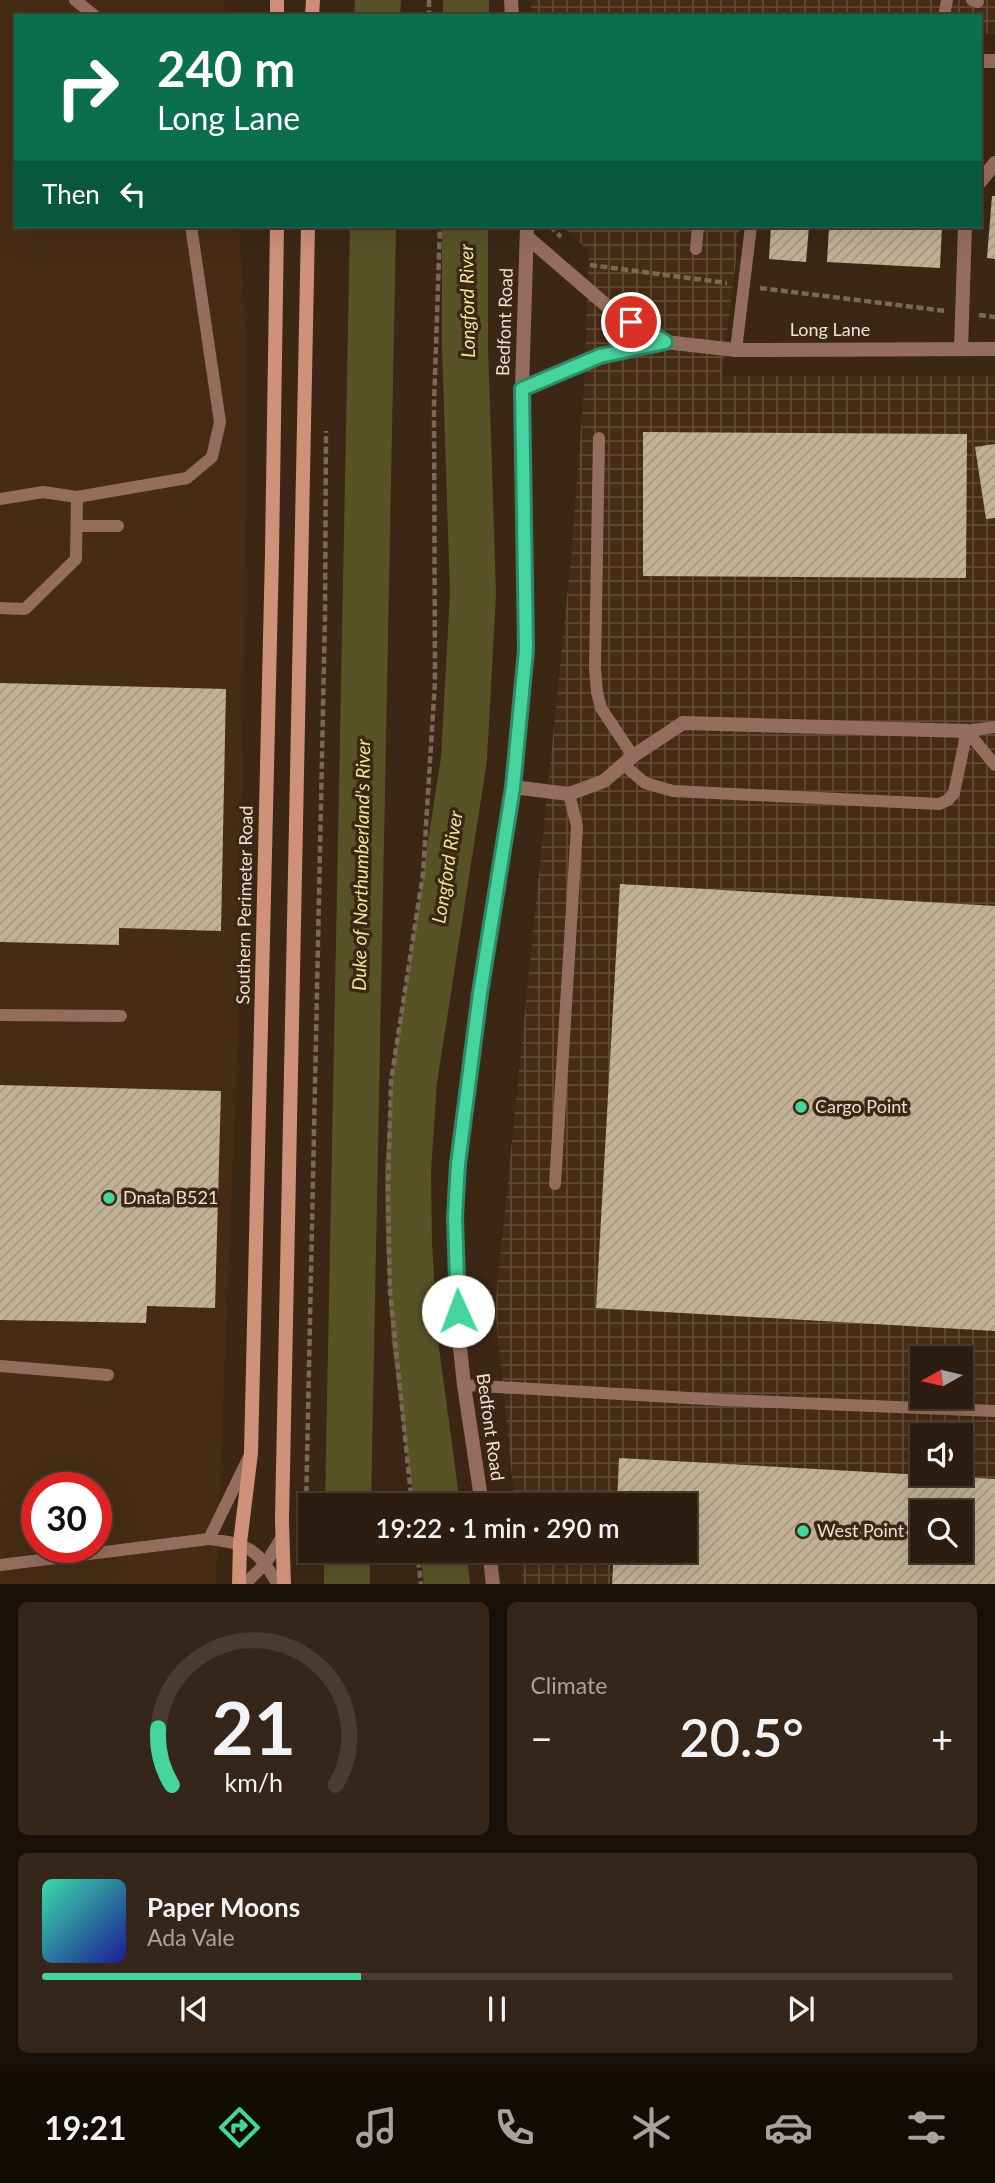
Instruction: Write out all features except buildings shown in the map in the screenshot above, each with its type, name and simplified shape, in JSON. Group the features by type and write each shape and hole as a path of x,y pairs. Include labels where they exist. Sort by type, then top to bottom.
{"street":[{"path":"982,179 995,163"},
{"name":"Southern Perimeter Road","path":"242,1584 240,1543 251,1453 277,228"},
{"path":"284,1584 282,1537 308,228"},
{"path":"961,349 965,228"},
{"name":"Long Lane","path":"527,232 614,312 665,342"},
{"name":"Bedfont Road","path":"480,1493 464,1385 455,1217 458,1164 480,993 513,787 526,650 522,389 527,232"},
{"name":"Long Lane","path":"522,389 600,356 665,342 736,350 995,349"},
{"path":"513,787 569,794 604,781 628,760 682,723 967,730"},
{"path":"491,1563 493,1584"}],"lane":[{"path":"75,0 92,14"},
{"path":"0,499 43,492 77,497 187,478 212,457 220,422 191,228"},
{"path":"696,249 698,228"},
{"path":"736,350 751,228"},
{"path":"599,438 594,668 597,692 601,708 628,760 645,783 673,791 939,804 954,793 967,730"},
{"path":"0,608 25,609 76,559 77,497"},
{"path":"77,526 118,526"},
{"path":"967,730 995,727"},
{"path":"967,730 995,765"},
{"path":"555,1184 577,826 569,794"},
{"path":"0,1015 121,1016"},
{"path":"0,1366 108,1375"},
{"path":"464,1385 724,1400 995,1411"},
{"path":"209,1539 251,1453"},
{"path":"242,1584 265,1563 282,1537"},
{"path":"0,1565 209,1539 240,1543 265,1563 278,1584"}],"path":[{"path":"410,1493 390,1291 390,1081 423,874 436,681 433,404 440,228"},
{"path":"306,1493 325,615 326,421"},
{"path":"419,1563 421,1584"}],"shaded area":[{"path":"0,0 224,0 225,14 14,14 14,228 239,228 247,351 241,960 216,1584 0,1584"},
{"path":"530,0 995,0 995,34 982,33 982,14 532,14"},
{"path":"564,228 740,228 722,376 995,376 995,1584 523,1584 520,1563 697,1563 697,1493 514,1493 495,1308 571,559 584,390 589,251"}],"waterway":[{"name":"Duke of Northumberland's River","path":"377,14 378,0"},
{"name":"Longford River","path":"466,0 466,14"},
{"name":"Duke of Northumberland's River","path":"348,1493 373,228"},
{"name":"Longford River","path":"435,1493 415,1342 408,1172 414,1081 464,759 473,593 465,346 465,228"},
{"name":"Duke of Northumberland's River","path":"347,1563 347,1584"},
{"name":"Longford River","path":"444,1563 447,1584"}],"place":[{"name":"Cargo Point","path":"801,1107"},
{"name":"Dnata B521","path":"109,1198"},
{"name":"West Point","path":"803,1531"}],"route":[{"path":"458,1311 455,1217 458,1164 480,993 513,787 526,650 522,389 600,356 665,342 631,322"}]}
